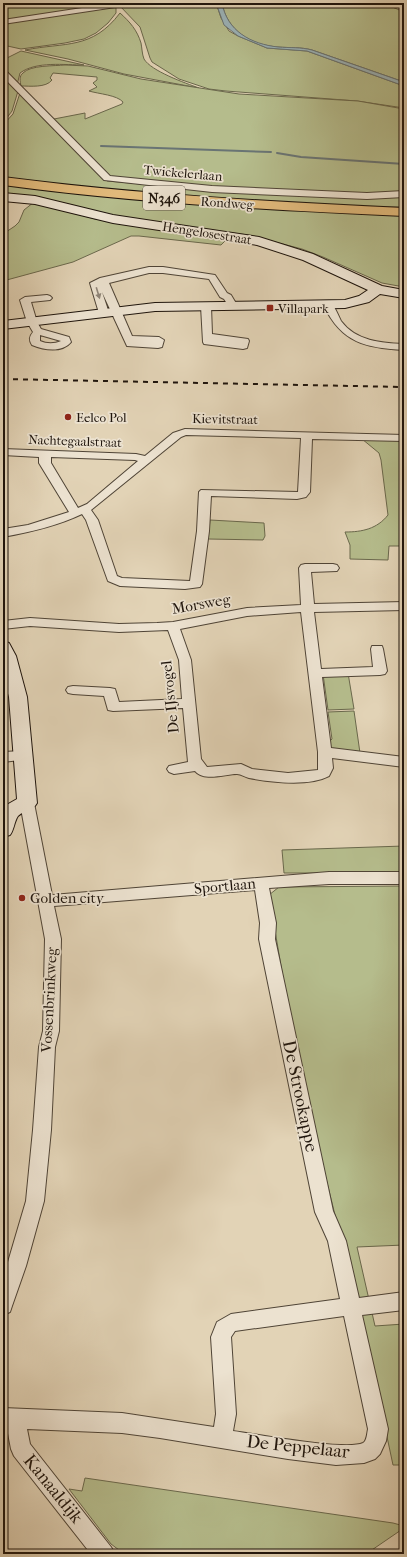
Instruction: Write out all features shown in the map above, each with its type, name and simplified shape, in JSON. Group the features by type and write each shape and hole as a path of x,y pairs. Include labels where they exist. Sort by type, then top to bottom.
{"main road":[{"name":"Rondweg","path":"3,181 83,191 207,202 326,209 404,211"}],"street":[{"path":"3,22 114,4 129,3"},
{"name":"Twickelerlaan","path":"3,73 107,178 212,189 367,196 404,194"},
{"name":"Hengelosestraat","path":"3,197 36,200 113,219 259,241 308,257 378,290 404,294"},
{"path":"129,339 110,312 104,280 149,270 170,270 212,277 225,302"},
{"path":"3,325 35,327 110,312 161,307 206,306 225,302 329,306 356,302 378,290"},
{"path":"35,327 25,300 47,298"},
{"path":"206,306 209,336"},
{"path":"329,306 340,325 350,334 361,340 376,345 404,347"},
{"name":"Kievitstraat","path":"3,533 30,528 65,518 95,503 177,435 185,432 404,438"},
{"path":"45,454 44,463 80,511 92,520 112,578 120,582 185,585 196,584 203,531 205,492 302,495 304,492 307,435"},
{"name":"Nachtegaalstraat","path":"3,452 136,457 146,460"},
{"path":"174,769 197,766 208,772 241,770 249,773 288,778 320,775 324,773 326,768 307,610 308,599 305,568 333,568"},
{"name":"Morsweg","path":"3,625 30,622 118,628 172,626 247,612 277,609 307,610 404,606"},
{"name":"De IJsvogel","path":"172,626 185,660 193,751 197,766"},
{"name":"Vossenbrinkweg","path":"3,647 8,656 18,697 27,803 47,901 53,952 51,1031 47,1047 42,1130 35,1201 17,1266 3,1306"},
{"path":"315,673 380,671 377,649"},
{"path":"74,690 110,692 113,707 189,703"},
{"path":"324,752 404,762"},
{"path":"3,757 23,756"},
{"path":"3,830 9,812 14,808 27,803"},
{"name":"Sportlaan","path":"47,901 329,878 404,878"},
{"name":"De Strookappe","path":"261,884 268,923 267,939 324,1212 333,1229 337,1241 351,1307"},
{"path":"222,1438 226,1414 221,1337 224,1328 231,1323 404,1301"},
{"name":"De Peppelaar","path":"10,1419 92,1420 138,1424 287,1450 338,1455 371,1451 375,1445 378,1430 351,1307"},
{"name":"Kanaaldijk","path":"10,1419 17,1431 21,1449 104,1554"}],"green space":[{"path":"3,3 109,3 112,5 3,21"},
{"path":"132,3 216,3 221,18 229,31 238,36 267,48 307,51 404,86 404,108 357,101 209,89 179,79 152,62 140,27 119,5"},
{"path":"222,3 383,3 404,12 404,82 312,50 268,46 250,40 235,29 225,13"},
{"path":"113,6 116,8 116,13 108,23 96,33 84,39 21,49 3,45 3,23"},
{"path":"120,13 135,30 141,43 144,59 148,63 169,76 199,88 124,74 68,59 25,50 65,45 88,39 110,25"},
{"path":"21,51 84,65 51,64 27,69 20,73 17,85 3,71 3,60"},
{"path":"65,65 88,66 141,79 239,94 358,101 404,109 404,193 378,195 247,190 106,176 54,119 85,113 85,119 122,104 123,102 112,96 89,91 97,87 93,83 97,80 97,77 53,73 50,78 52,80 49,83 38,86 21,86 21,76 26,70 37,67"},
{"path":"3,76 18,91 12,111 3,123"},
{"path":"20,93 107,181 164,186 404,195 404,207 349,207 210,200 3,178 3,125 13,114"},
{"path":"3,182 404,213 404,287 382,283 302,249 248,235 119,218 3,195"},
{"path":"34,202 95,219 228,238 221,245 131,236 73,262 3,281 3,234 19,222 24,210"},
{"path":"362,439 404,440 404,546 389,546 388,560 350,559 350,545 345,532 369,529 379,524 388,515 379,453"},
{"path":"210,520 264,523 265,536 263,540 208,539"},
{"path":"348,673 354,709 328,710 323,674"},
{"path":"354,711 360,753 331,748 329,742 332,739 328,712"},
{"path":"404,846 404,873 284,873 282,850"},
{"path":"404,886 404,1245 357,1247 375,1326 404,1324 404,1465 393,1465 369,1352 309,1110 282,972 269,895 279,887"},
{"path":"85,1478 393,1523 404,1526 404,1528 366,1554 123,1553 111,1544 69,1489 82,1491"}],"water":[{"path":"216,3 222,3 229,21 235,28 250,39 259,43 278,47 304,48 312,50 404,82 404,86 307,51 267,48 238,36 224,25"}],"waterway":[{"path":"101,146 271,152"},
{"path":"277,153 301,157 404,164"}],"railway":[{"path":"3,379 404,387"}],"place":[{"name":"Villapark","path":"270,308"},
{"name":"Eelco Pol","path":"68,417"},
{"name":"Golden city","path":"22,898"}]}
